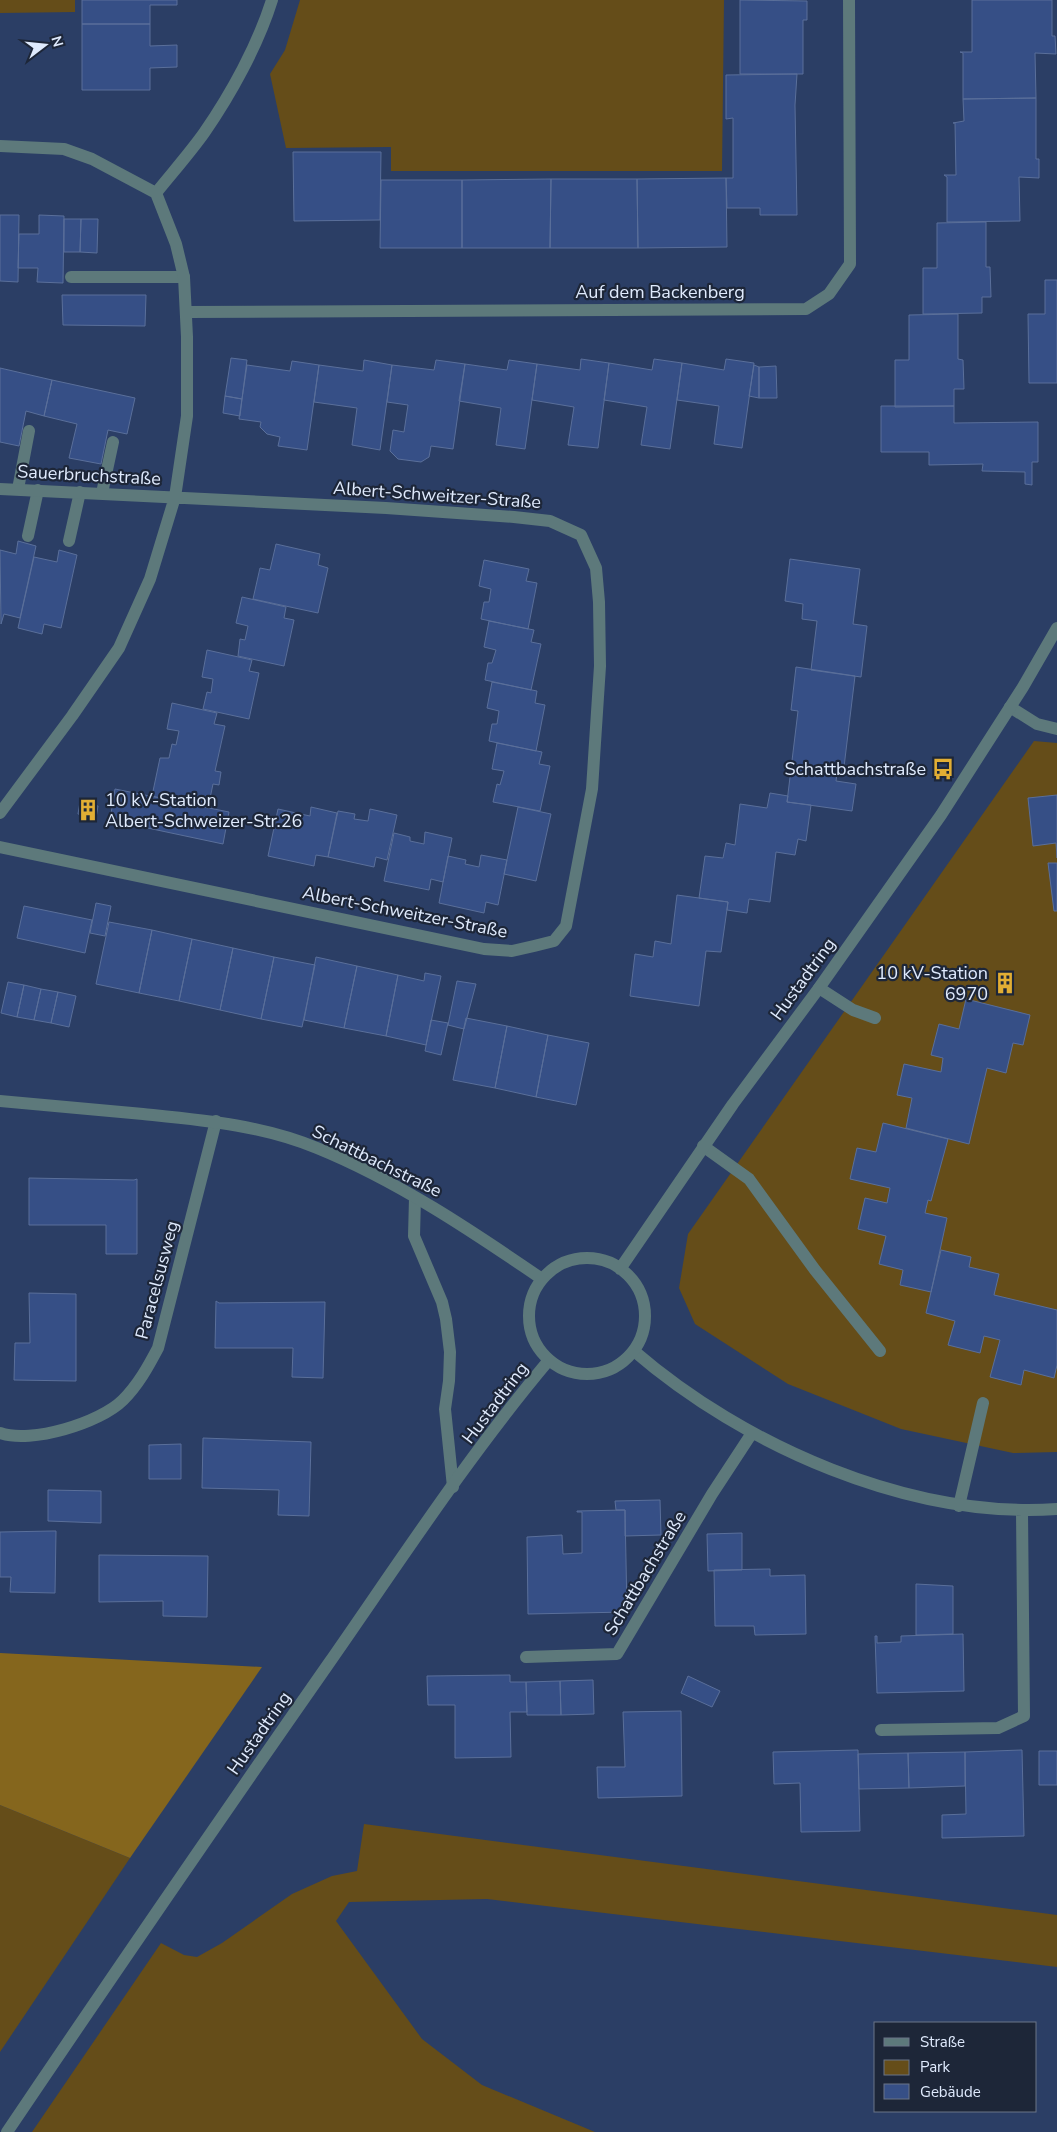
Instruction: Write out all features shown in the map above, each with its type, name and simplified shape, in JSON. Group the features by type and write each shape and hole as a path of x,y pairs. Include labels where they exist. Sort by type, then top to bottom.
{"street":[{"path":"156,193 208,125 257,43 272,0"},
{"name":"Auf dem Backenberg","path":"186,312 806,309 829,294 850,264 848,0"},
{"path":"0,146 64,149 92,158 156,193 176,244 184,277 187,416 176,497 150,579 119,648 72,716 0,813"},
{"path":"71,277 184,277"},
{"path":"18,489 29,430"},
{"path":"102,493 113,442"},
{"name":"Sauerbruchstraße","path":"0,489 176,497"},
{"path":"28,536 38,490"},
{"path":"69,541 80,492"},
{"name":"Albert-Schweitzer-Straße","path":"0,847 484,949 512,951 554,941 566,926 592,789 600,666 599,602 596,568 580,535 550,521 514,517 176,497"},
{"name":"Hustadtring","path":"620,1268 703,1146 819,988 941,815 1010,707 1057,628"},
{"path":"1010,707 1037,724 1057,729"},
{"path":"819,988 853,1010 875,1018"},
{"name":"Schattbachstraße","path":"0,1101 216,1121 264,1131 317,1147 390,1183 464,1226 542,1280"},
{"name":"Paracelsusweg","path":"0,1433 46,1434 81,1424 103,1415 123,1400 142,1377 158,1348 216,1121"},
{"path":"703,1146 749,1179 815,1270 880,1351"},
{"path":"415,1198 414,1236 442,1302 446,1318 450,1352 449,1382 445,1409 453,1487"},
{"name":"Hustadtring","path":"585,1258 598,1259 620,1268 630,1277 643,1300 644,1327 634,1350 624,1361 600,1373 573,1373 549,1360 533,1336 529,1322 534,1292 542,1280 561,1264 585,1258"},
{"path":"634,1350 665,1378 752,1433 800,1457 866,1482 959,1506 1022,1512 1057,1509"},
{"name":"Hustadtring","path":"6,2132 146,1925 453,1487 549,1360"},
{"path":"959,1506 983,1403"},
{"name":"Schattbachstraße","path":"526,1657 617,1654 712,1494 752,1433"},
{"path":"881,1730 998,1728 1024,1716 1022,1512"}],"green space":[{"path":"0,0 75,0 75,12 0,13"},
{"path":"300,0 724,0 722,171 391,171 391,147 286,148 270,74 285,50"},
{"path":"1034,741 1057,743 1057,1452 1013,1453 901,1429 788,1384 695,1324 679,1288 688,1234"},
{"path":"0,1805 130,1858 0,2052"},
{"path":"364,1824 1057,1915 1057,1967 487,1899 349,1902 336,1921 422,2039 482,2085 595,2132 32,2132 161,1943 184,1955 197,1957 222,1943 292,1894 332,1876 357,1871"}],"shaded area":[{"path":"0,1653 262,1667 130,1858 0,1805"}],"building":[{"path":"82,0 177,0 177,5 150,5 150,24 82,24"},
{"path":"740,0 807,1 807,20 803,20 803,74 740,74"},
{"path":"972,0 1052,0 1052,36 1055,36 1056,54 1035,53 1036,98 963,99 963,53 960,52 972,52"},
{"path":"82,24 150,24 150,46 177,45 177,67 150,68 150,90 82,90"},
{"path":"797,74 795,105 797,215 760,215 760,208 727,208 726,178 733,178 733,118 726,119 726,75"},
{"path":"1036,98 1036,159 1039,159 1039,178 1019,177 1020,221 947,222 947,177 944,175 956,175 955,123 953,123 964,121 963,99"},
{"path":"293,152 381,152 380,220 294,221"},
{"path":"726,178 727,247 638,248 637,179"},
{"path":"551,179 550,248 462,248 462,180"},
{"path":"551,179 637,179 638,248 550,248"},
{"path":"381,180 462,180 462,248 380,248"},
{"path":"0,215 19,215 18,282 0,281"},
{"path":"39,215 64,216 63,283 37,282 38,268 18,268 19,234 39,234"},
{"path":"64,219 81,219 80,252 64,252"},
{"path":"81,219 98,219 97,253 80,252"},
{"path":"986,222 986,267 990,267 991,297 982,297 982,313 923,314 923,268 937,268 937,223"},
{"path":"1045,280 1057,280 1057,383 1029,383 1028,314 1045,314"},
{"path":"62,295 146,295 145,326 63,325"},
{"path":"958,314 958,359 963,360 964,389 954,389 954,406 895,407 895,360 909,360 909,315"},
{"path":"231,358 247,360 242,399 225,396"},
{"path":"581,359 609,363 598,448 568,445 574,407 532,400 537,364 580,370"},
{"path":"654,359 682,363 670,449 641,445 647,407 604,400 609,363 652,370"},
{"path":"726,359 754,363 742,448 714,444 719,406 677,400 682,363 724,370"},
{"path":"364,360 392,365 380,450 352,445 357,408 314,402 319,365 363,371"},
{"path":"436,360 465,364 453,449 431,446 429,457 421,462 398,459 390,451 393,430 404,432 408,405 387,402 392,365 434,370"},
{"path":"509,360 537,364 525,449 496,445 501,408 459,401 465,364 507,370"},
{"path":"292,361 319,365 307,450 278,446 280,437 267,434 260,427 261,422 239,419 247,365 290,371"},
{"path":"754,365 759,367 759,398 749,396"},
{"path":"776,366 777,398 759,398 759,367"},
{"path":"0,368 52,380 44,416 26,411 19,446 0,442"},
{"path":"52,380 135,398 127,434 108,430 101,464 69,458 77,424 44,416"},
{"path":"225,396 242,399 240,416 223,413"},
{"path":"881,406 954,406 954,423 1038,422 1038,462 1032,462 1032,485 1025,484 1025,472 982,471 983,464 929,465 929,452 881,452"},
{"path":"18,541 36,546 20,618 4,614 1,624 0,550 16,554"},
{"path":"276,544 320,554 318,565 328,568 318,613 253,599 260,568 270,570"},
{"path":"59,550 77,555 61,628 44,624 42,634 18,628 34,557 57,562"},
{"path":"790,559 860,569 853,624 867,626 861,677 811,670 817,621 802,619 803,604 785,601"},
{"path":"484,560 529,569 526,581 537,583 528,629 481,619 484,602 489,602 491,589 479,586"},
{"path":"242,597 286,607 284,618 294,620 284,666 238,656 240,639 245,640 248,626 236,623"},
{"path":"489,621 534,630 531,642 541,644 531,690 485,680 488,663 492,663 496,650 484,647"},
{"path":"207,650 252,660 249,671 259,673 249,719 203,709 207,692 211,693 213,679 202,677"},
{"path":"796,667 855,676 844,767 838,767 836,781 856,784 852,811 787,802 798,711 791,710"},
{"path":"492,682 537,691 535,703 545,705 536,751 489,741 492,724 497,724 499,711 487,708"},
{"path":"172,703 217,713 214,724 225,726 215,771 221,772 219,785 213,784 208,808 152,796 160,758 169,758 172,744 176,745 179,731 167,729"},
{"path":"497,743 542,752 539,764 550,766 540,811 493,802 497,784 500,785 504,771 492,769"},
{"path":"115,789 229,812 223,844 110,820"},
{"path":"770,793 788,796 787,802 811,805 806,841 798,839 795,855 776,852 770,902 749,899 747,913 727,910 728,902 699,898 705,856 723,858 726,843 735,845 740,804 767,808"},
{"path":"1057,795 1057,858 1056,843 1033,846 1028,798"},
{"name":"10 kV-Station Albert-Schweizer-Str.26","path":"80,802 98,806 96,818 78,814"},
{"path":"311,807 337,813 328,857 316,855 314,866 268,856 278,809 310,816"},
{"path":"518,807 551,814 536,881 504,874"},
{"path":"370,809 397,815 387,860 376,857 374,867 328,857 338,811 355,814 354,819 368,821"},
{"path":"425,832 452,838 443,882 431,879 429,890 384,881 394,833 410,837 410,841 424,844"},
{"path":"481,855 507,860 498,905 486,902 484,913 439,903 448,856 466,860 465,864 479,867"},
{"path":"1048,863 1057,863 1057,911 1054,911"},
{"path":"677,895 728,902 721,952 706,951 699,1006 630,996 635,954 653,957 655,941 671,944"},
{"path":"96,903 111,906 105,936 90,933"},
{"path":"24,906 92,920 85,953 17,938"},
{"path":"109,922 152,930 139,993 96,984"},
{"path":"152,930 192,939 179,1001 139,993"},
{"path":"192,939 233,948 220,1010 179,1001"},
{"path":"233,948 274,957 261,1019 220,1010"},
{"path":"274,957 315,965 302,1027 261,1019"},
{"path":"316,957 357,966 344,1028 304,1020"},
{"path":"357,966 398,975 386,1036 344,1028"},
{"path":"425,973 441,976 426,1045 386,1036 398,975 424,981"},
{"name":"10 kV-Station 6970","path":"1003,975 1011,976 1008,991 1000,990"},
{"path":"457,981 476,984 464,1029 448,1025"},
{"path":"8,982 24,985 17,1017 1,1013"},
{"path":"24,985 41,989 34,1020 17,1017"},
{"path":"41,989 58,992 51,1023 34,1020"},
{"path":"58,992 76,996 69,1027 51,1023"},
{"path":"966,999 1030,1015 1023,1045 1013,1043 1006,1073 987,1068 969,1144 906,1128 912,1098 897,1095 904,1064 941,1072 943,1058 931,1055 939,1024 959,1029"},
{"path":"466,1018 507,1026 495,1088 453,1080"},
{"path":"431,1020 448,1023 441,1055 425,1051"},
{"path":"507,1026 548,1035 536,1097 495,1088"},
{"path":"548,1035 589,1043 576,1105 536,1097"},
{"path":"883,1123 948,1139 931,1201 928,1200 925,1213 947,1218 931,1292 900,1285 903,1270 879,1264 886,1236 858,1229 865,1198 887,1203 890,1188 850,1179 857,1148 876,1152"},
{"path":"29,1178 137,1179 137,1254 106,1254 106,1225 29,1225"},
{"path":"941,1250 971,1257 969,1267 999,1274 994,1295 1057,1310 1057,1365 1054,1378 1024,1370 1021,1385 990,1377 1000,1340 984,1336 980,1353 948,1345 955,1321 926,1313"},
{"path":"29,1293 76,1294 76,1381 14,1380 15,1343 30,1343"},
{"path":"216,1301 219,1303 325,1302 323,1378 292,1377 293,1348 215,1348"},
{"path":"203,1438 311,1442 309,1516 278,1515 279,1490 202,1488"},
{"path":"181,1444 181,1479 149,1479 149,1445"},
{"path":"48,1490 101,1491 101,1523 48,1521"},
{"path":"660,1500 661,1535 625,1536 625,1510 616,1510 615,1501"},
{"path":"625,1510 627,1612 528,1614 527,1537 562,1535 563,1554 582,1553 582,1512 577,1511"},
{"path":"56,1531 55,1593 10,1592 11,1577 0,1577 0,1532"},
{"path":"742,1533 742,1570 708,1571 707,1534"},
{"path":"99,1555 208,1556 207,1617 163,1616 163,1601 99,1602"},
{"path":"770,1569 770,1576 805,1575 806,1634 755,1635 754,1626 715,1626 714,1570"},
{"path":"916,1584 953,1586 953,1634 916,1635"},
{"path":"963,1634 964,1691 877,1693 875,1636 877,1636 877,1643 901,1642 901,1636"},
{"path":"510,1675 510,1682 526,1682 527,1712 510,1712 511,1757 455,1758 455,1705 428,1705 427,1676"},
{"path":"688,1676 720,1691 712,1707 681,1693"},
{"path":"593,1680 594,1714 561,1715 560,1681"},
{"path":"560,1681 561,1715 527,1715 526,1682"},
{"path":"681,1711 682,1796 598,1798 597,1767 625,1767 623,1712"},
{"path":"858,1750 860,1831 801,1832 800,1783 774,1784 773,1752"},
{"path":"1022,1750 1024,1836 942,1838 942,1815 966,1814 965,1752"},
{"path":"1039,1751 1057,1751 1057,1785 1039,1785"},
{"path":"965,1752 965,1786 909,1788 908,1753"},
{"path":"908,1753 909,1788 859,1789 858,1754"}],"place":[{"name":"Schattbachstraße","path":"943,769"},
{"name":"10 kV-Station Albert-Schweizer-Str.26","path":"88,810"},
{"name":"10 kV-Station 6970","path":"1005,983"}]}
